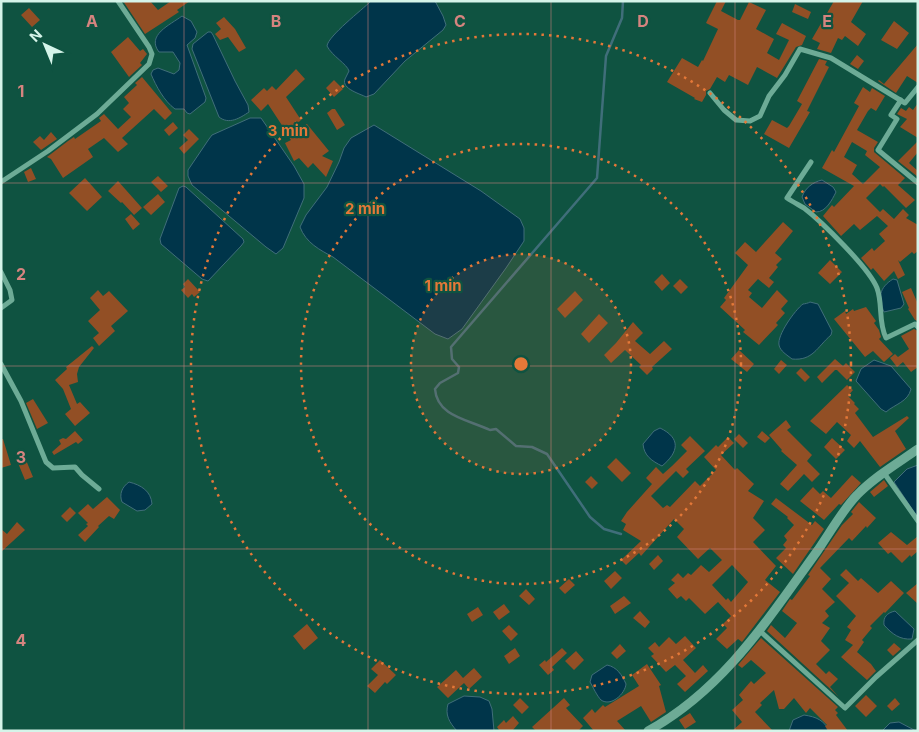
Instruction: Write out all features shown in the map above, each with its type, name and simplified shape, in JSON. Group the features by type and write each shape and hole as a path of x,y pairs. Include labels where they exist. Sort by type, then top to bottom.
{"street":[{"path":"1,182 48,151 97,114 149,64 152,54 118,1"},
{"path":"710,93 724,110 736,120 750,121 760,116 768,96 785,75 800,49 831,58 905,103 918,86"},
{"path":"901,100 892,115 897,120 878,150 918,183"},
{"path":"811,162 787,198 804,208 850,252 874,283 878,291 882,330 886,338 915,324 918,327"},
{"path":"1,272 10,290 12,300 1,308"},
{"path":"1,364 21,401 46,462 53,468 75,467 82,476 99,490"},
{"path":"648,731 669,719 695,700 727,669 760,631 857,495 918,449"},
{"path":"884,473 918,521"},
{"path":"760,631 845,708 876,677 918,640"},
{"path":"760,631 844,706"}],"water":[{"path":"371,1 435,1 446,25 443,30 405,61 374,94 366,97 346,86 345,79 349,71 327,46 333,36"},
{"path":"182,16 191,21 197,32 195,38 187,45 206,98 205,102 190,114 184,109 175,109 167,102 151,74 153,70 158,68 174,74 179,70 180,63 173,52 159,52 155,40 161,31"},
{"path":"208,32 211,32 213,35 248,105 249,112 231,121 219,117 192,49 193,44"},
{"path":"250,118 261,118 304,184 304,198 283,248 276,254 192,185 188,176 188,170 212,135"},
{"path":"374,125 481,191 520,219 524,228 524,241 506,268 462,329 448,339 435,334 333,257 323,252 306,237 300,227 306,215 327,187 344,148 351,138"},
{"path":"822,180 833,187 836,192 826,208 816,212 805,204 802,197 810,186"},
{"path":"183,186 243,239 244,242 208,281 202,279 161,244 160,239 179,188"},
{"path":"893,279 897,280 904,304 901,308 884,312 881,302 882,289"},
{"path":"810,302 818,304 832,331 831,335 810,355 805,358 792,359 784,353 779,345 779,341 787,323 803,304"},
{"path":"874,360 891,366 911,389 904,400 886,412 881,409 856,381 861,369"},
{"path":"660,428 672,436 675,446 672,456 662,466 649,458 643,444 654,431"},
{"path":"918,465 918,518 894,482 907,469"},
{"path":"129,482 141,487 150,496 152,504 145,510 137,511 122,502 122,491"},
{"path":"895,611 914,629 912,639 896,636 884,625 886,616"},
{"path":"607,665 619,672 626,684 623,692 617,698 613,701 605,702 601,700 590,682 592,675"},
{"path":"464,696 480,697 489,701 492,709 494,731 457,731 448,718 447,708 448,704"},
{"path":"804,715 819,720 830,731 789,731 793,720"},
{"path":"899,722 916,731 882,731 890,723"}],"building":[{"path":"123,1 150,1 158,10 171,1 190,1 177,10 179,12 145,34"},
{"path":"717,1 726,1 721,11 738,20 740,20 749,2 766,10 756,29 774,39 767,53 779,60 789,40 776,34 782,23 806,36 802,45 796,47 777,78 757,67 748,85 729,75 725,82 717,77 710,89 706,91 702,102 667,82 682,58 698,67 703,61 718,29 706,23"},
{"path":"834,1 863,1 851,22 866,34 858,46 845,36 842,40 838,38 831,53 817,49 820,43 812,39"},
{"path":"795,4 811,12 808,19 792,12"},
{"path":"29,8 40,20 32,27 21,15"},
{"path":"224,17 235,29 246,48 239,52 228,37 220,40 215,34 221,29 216,23"},
{"path":"894,21 909,33 897,49 881,40"},
{"path":"128,37 140,51 143,49 147,54 140,63 142,65 129,77 111,52"},
{"path":"918,44 918,83 907,76 896,93 878,81 884,84"},
{"path":"857,55 864,61 858,69 850,64"},
{"path":"819,59 827,61 825,65 829,67 807,111 810,112 789,148 764,134 772,120 787,128 789,126 802,104 797,101"},
{"path":"296,69 305,79 286,97 301,120 287,133 268,104 261,111 251,100 264,88 267,91 272,86 276,90"},
{"path":"142,77 172,113 165,120 154,109 122,138 128,144 118,152 104,138 88,149 93,157 63,178 51,159 47,157 74,137 75,139 101,121 99,118 104,114 118,129 131,117 123,109 129,103 124,97 137,85 135,83"},
{"path":"334,80 343,89 334,97 326,88"},
{"path":"863,87 870,92 872,88 885,96 876,111 871,108 868,111 857,130 878,142 874,152 905,178 898,185 915,200 906,208 880,184 866,198 880,212 883,209 894,219 903,209 909,215 906,218 918,225 918,251 914,254 912,252 900,262 898,260 905,275 898,279 894,271 884,281 861,258 872,248 874,251 885,241 879,234 888,226 877,216 860,230 854,224 841,236 823,216 832,205 834,207 854,186 822,168 832,150 834,152 859,106 854,103","holes":["852,142 867,151 865,155 880,167 863,184 852,174 857,165 844,157"]},
{"path":"918,103 918,138 900,127 907,119 897,114 901,108 906,111 909,107 913,110"},
{"path":"335,109 345,125 337,130 327,113"},
{"path":"173,122 178,128 169,136 164,130"},
{"path":"307,124 329,151 322,156 333,161 326,177 313,163 308,168 299,158 294,161 285,143 291,140 288,136"},
{"path":"189,129 199,139 184,154 179,148 188,140 183,135"},
{"path":"51,132 57,139 41,150 33,142 40,136 44,140"},
{"path":"918,141 918,152 909,163 918,171 918,177 898,161"},
{"path":"31,168 36,179 28,182 24,172"},
{"path":"158,176 168,186 161,192 151,182"},
{"path":"85,178 102,197 87,211 69,193"},
{"path":"118,181 142,208 134,215 108,191"},
{"path":"158,194 165,202 151,215 143,207"},
{"path":"131,214 140,224 133,230 125,219"},
{"path":"783,222 793,231 775,253 782,259 776,265 778,267 769,278 774,282 769,288 758,279 748,290 752,293 749,297 762,308 777,290 788,301 781,309 785,313 776,323 778,325 759,345 743,332 745,330 720,307 726,300 724,298 748,265 735,253 745,242 756,252"},
{"path":"830,260 842,272 830,284 818,273"},
{"path":"662,274 670,283 662,291 654,282"},
{"path":"188,279 200,292 194,297 192,294 188,298 181,290 185,287 183,284"},
{"path":"680,279 688,287 681,294 673,286"},
{"path":"911,288 918,304 918,321 915,320 908,309 902,292"},
{"path":"98,290 103,296 109,291 128,311 111,326 115,331 99,346 93,338 99,333 88,321 100,310 90,298"},
{"path":"575,291 583,300 565,318 557,309"},
{"path":"866,307 876,321 874,323 881,337 879,339 893,354 884,362 873,351 865,357 834,319 845,311 846,314 853,309 854,311"},
{"path":"599,314 608,323 589,343 581,334"},
{"path":"633,322 643,333 635,341 650,354 664,341 672,349 652,367 653,369 647,375 639,367 641,365 625,350 611,363 604,355"},
{"path":"914,329 918,331 918,367 911,372 903,362 897,367 890,358 895,354 898,357 909,349 901,336"},
{"path":"92,346 94,348 79,367 77,374 78,382 69,385 77,404 80,402 90,413 75,426 65,414 71,409 63,389 55,380 67,369 66,367"},
{"path":"739,350 754,364 747,372 731,359"},
{"path":"835,359 843,366 846,363 855,372 847,380 835,370 822,383 817,377"},
{"path":"781,360 787,365 779,374 774,369"},
{"path":"801,368 810,377 805,382 796,373"},
{"path":"847,385 853,390 848,396 859,409 855,413 873,437 907,416 909,418 895,431 906,449 880,467 860,441 854,448 847,441 851,435 837,422 826,434 810,421"},
{"path":"33,399 48,423 37,429 26,403"},
{"path":"786,420 791,427 787,430 812,455 807,461 820,474 812,482 804,474 788,491 780,484 797,465 781,451 769,435"},
{"path":"75,431 83,440 54,455 52,452 61,444 59,440 66,439"},
{"path":"762,431 770,438 765,443 757,437"},
{"path":"739,434 748,443 743,448 734,439"},
{"path":"690,436 705,451 686,469 689,472 683,478 676,471 651,496 663,508 667,505 670,507 695,481 700,486 716,470 704,457 716,445 718,447 728,437 734,443 721,455 735,470 737,468 754,484 748,491 764,501 753,518 765,530 753,542 776,566 765,580 780,592 742,642 738,639 727,649 716,639 727,628 723,624 731,616 718,602 705,614 689,598 686,601 681,596 677,599 668,589 675,583 671,580 678,573 683,578 688,573 691,575 701,565 709,572 722,560 710,548 698,559 677,537 684,529 674,519 641,556 639,553 626,565 621,560 641,541 623,530 626,524 621,521 652,484 646,478 656,467 663,474 687,451 681,445","holes":["732,565 748,582 731,602 728,598 726,600 712,585"]},
{"path":"832,438 845,450 836,459 824,447"},
{"path":"1,439 3,439 11,465 1,468"},
{"path":"616,458 631,473 622,482 607,467"},
{"path":"26,460 33,477 25,480 18,463"},
{"path":"852,475 861,483 824,520 800,501 813,487 820,494 823,491 831,498"},
{"path":"591,476 598,483 592,489 585,482"},
{"path":"884,480 888,486 874,497 870,492"},
{"path":"107,497 120,510 114,519 109,516 98,526 85,542 78,535 88,526 86,524 88,523 78,513 88,504 93,509"},
{"path":"776,498 812,525 815,521 824,529 793,574 776,558 786,548 783,545 787,540 784,536 794,525 788,517 771,504"},
{"path":"859,502 876,518 852,541 849,538 820,568 831,579 822,589 835,602 825,611 829,616 822,623 830,628 821,641 830,650 816,664 826,674 829,671 838,679 830,687 838,696 767,631 771,625 785,638 797,623 782,611 810,576 808,575 842,525 853,514 851,512"},
{"path":"70,507 76,513 67,522 61,516"},
{"path":"17,522 25,530 1,552 1,529 7,534"},
{"path":"891,532 907,545 918,536 918,551 911,557 910,555 902,563 891,552 888,554 878,543"},
{"path":"658,555 663,561 654,570 649,564"},
{"path":"846,569 858,581 861,578 878,593 891,581 904,593 870,626 872,628 862,640 864,642 857,652 876,671 867,680 841,657 853,645 845,640 851,630 847,627 856,616 836,596 849,583 840,575"},
{"path":"615,571 622,578 611,589 604,581"},
{"path":"569,579 575,585 565,594 559,588"},
{"path":"918,583 918,604 906,593"},
{"path":"526,589 535,599 529,605 519,596"},
{"path":"624,596 631,603 615,614 610,606"},
{"path":"504,604 510,612 499,620 493,612"},
{"path":"478,607 483,615 472,622 467,614"},
{"path":"640,611 650,622 645,628 633,618"},
{"path":"307,624 318,638 304,650 293,636"},
{"path":"509,625 518,634 511,641 502,631"},
{"path":"685,636 696,648 683,660 695,673 703,665 708,671 685,692 677,684 686,676 675,665 666,672 651,656 654,654 648,648 655,642 659,647 669,637 676,644"},
{"path":"761,638 838,707 835,710 838,713 836,715 848,731 828,731 825,726 827,725 810,708 806,713 794,698 784,709 779,709 774,690 760,703 762,705 755,712 773,731 732,731 742,722 732,710 743,700 739,695 751,681 754,684 766,673 751,660 742,668 738,665"},
{"path":"894,643 901,649 893,656 887,650"},
{"path":"620,644 626,651 617,659 611,653"},
{"path":"515,648 520,656 509,664 504,656"},
{"path":"562,648 567,653 552,667 554,670 548,675 539,665 545,660 546,662"},
{"path":"576,651 584,660 574,670 565,661"},
{"path":"380,660 396,675 387,684 385,682 375,693 367,686 378,675 371,669"},
{"path":"647,664 661,685 659,686 666,712 651,722 641,706 617,721 626,731 594,731 583,718 592,709 595,713 603,705 605,707 639,686 632,675"},
{"path":"474,668 482,677 469,689 464,683 448,698 437,687 456,670 463,678"},
{"path":"866,695 877,706 866,717 855,706"},
{"path":"520,698 529,707 522,714 513,705"},
{"path":"564,698 570,705 566,708 583,726 578,731 536,731 532,727"},
{"path":"895,698 900,704 892,711 887,706"},
{"path":"690,713 696,722 685,729 679,720"},
{"path":"513,716 519,723 514,731 498,731 497,727 504,720 506,723"}],"waterway":[{"path":"621,534 604,529 590,517 547,454 532,447 516,446 496,429 490,430 448,412 437,398 435,389 440,383 458,373 459,367 452,359 451,347 597,178 606,56 622,18 623,1"}]}
